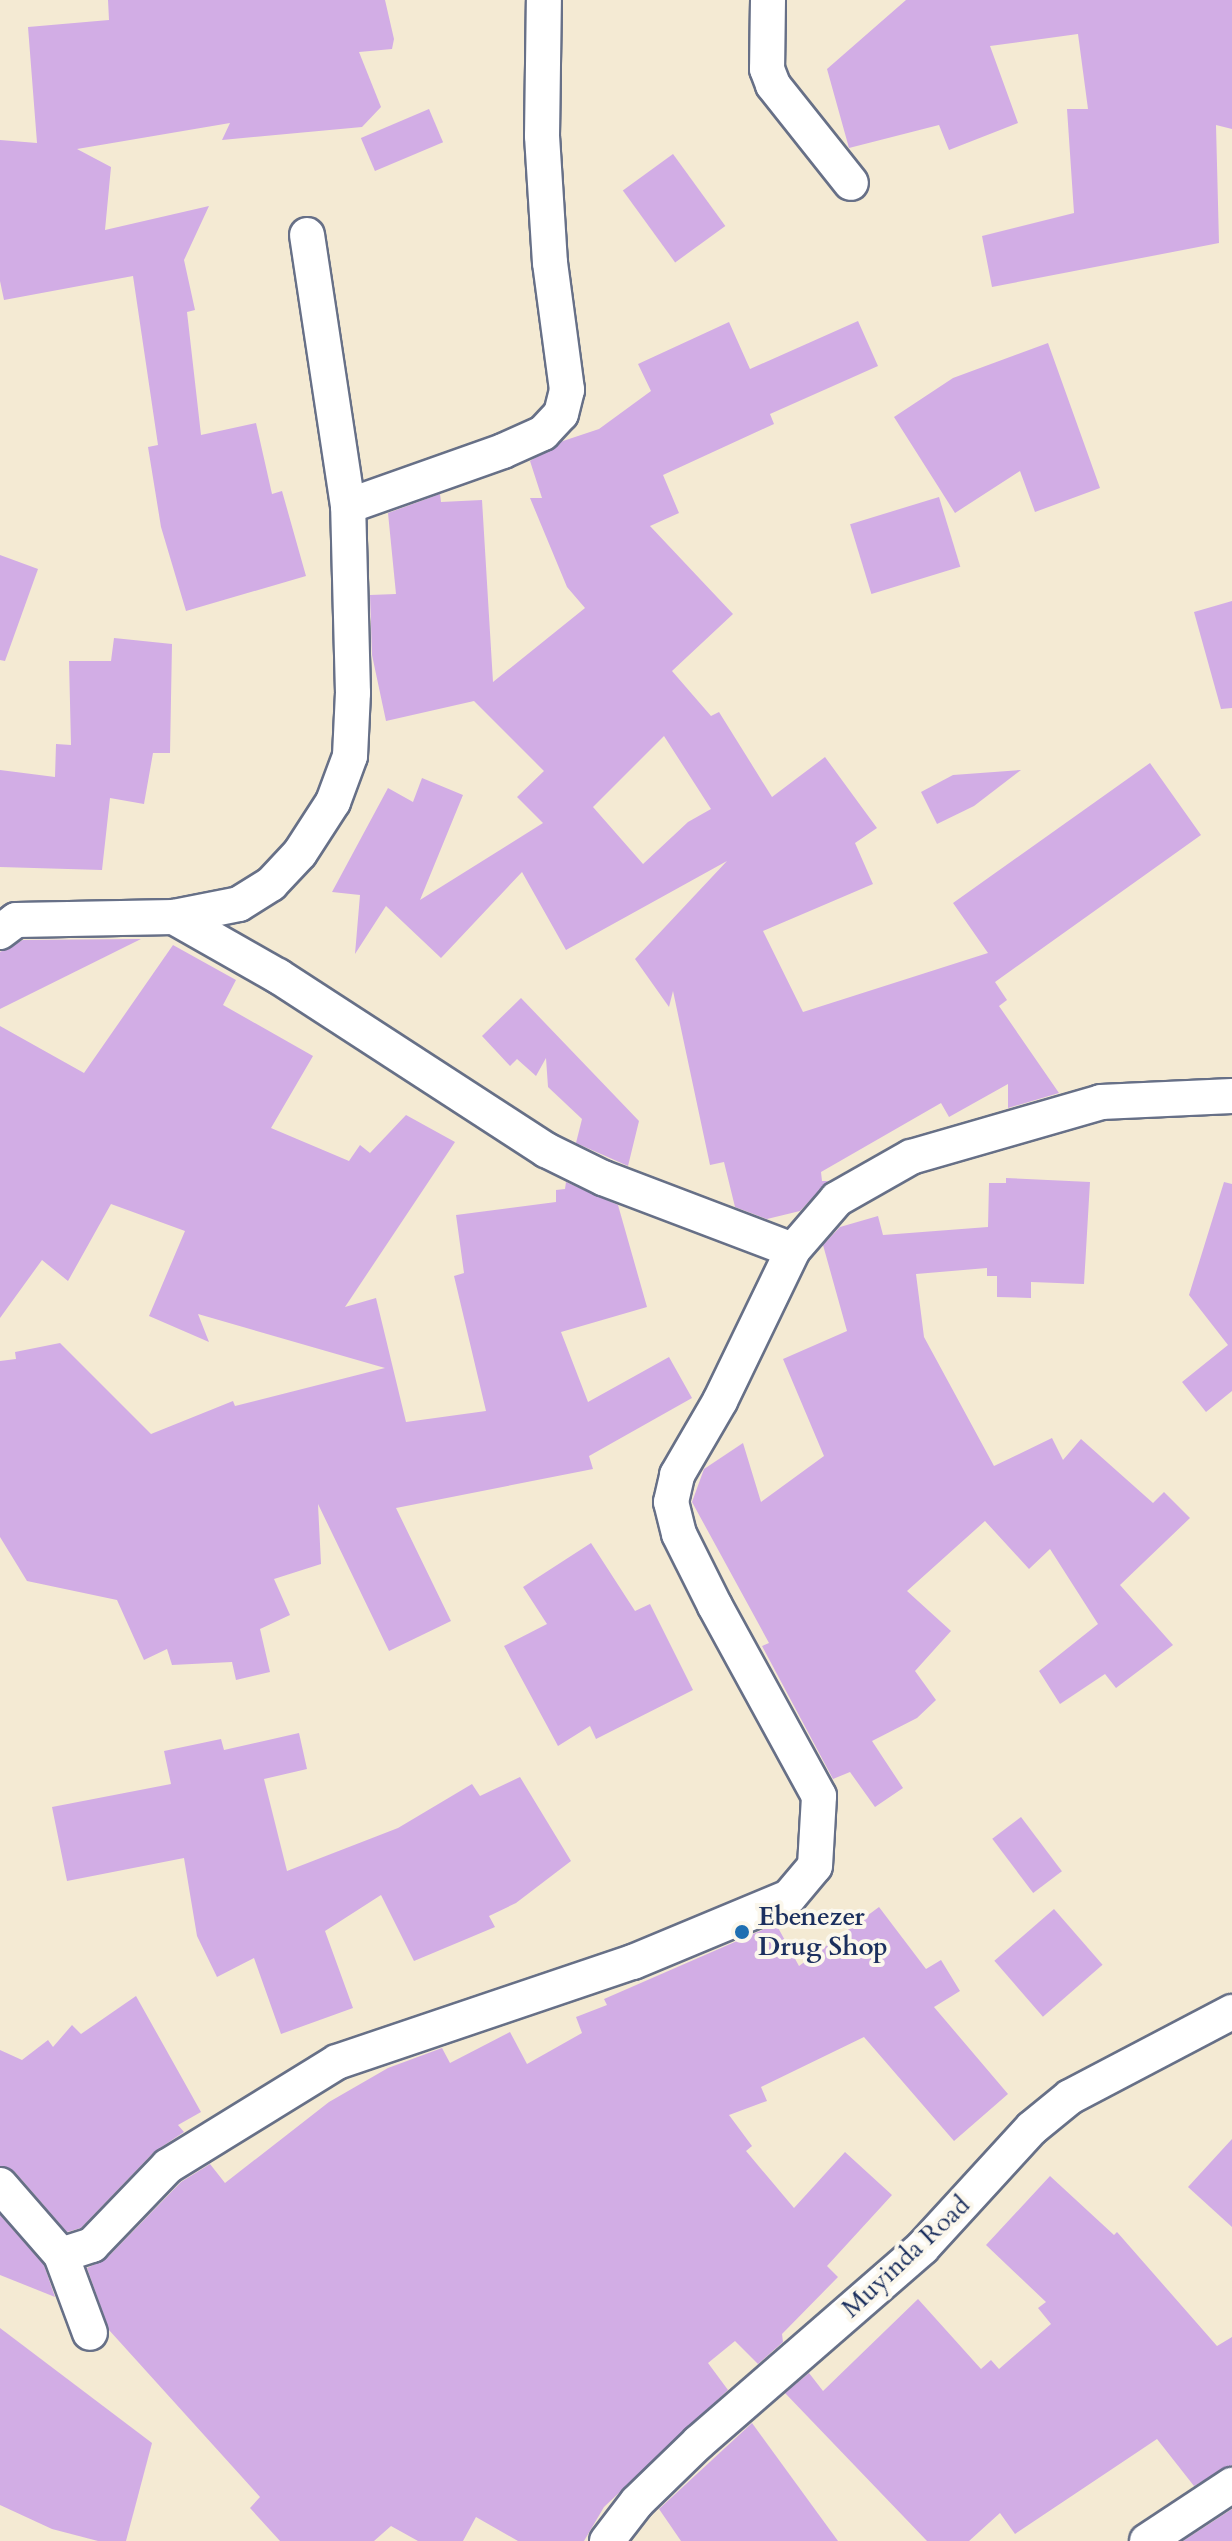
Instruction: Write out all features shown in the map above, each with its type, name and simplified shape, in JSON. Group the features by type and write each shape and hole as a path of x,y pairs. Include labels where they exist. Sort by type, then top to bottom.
{"street":[{"path":"348,506 503,451 543,433 561,414 567,390 550,263 542,136 544,0"},
{"path":"768,0 767,69 773,85 851,183"},
{"path":"0,932 16,920 53,916 174,917 239,904 271,884 300,853 333,802 350,756 353,693 348,506 307,235"},
{"path":"174,917 290,984 546,1150 603,1178 793,1250"},
{"path":"61,2255 92,2245 168,2166 337,2062 633,1962 789,1897 815,1866 819,1796 715,1606 679,1534 671,1502 677,1475 720,1401 793,1250 837,1199 911,1157 1101,1102 1232,1096"},
{"name":"Muyinda Road","path":"607,2541 637,2502 699,2442 922,2248 1032,2128 1070,2097 1232,2012"},
{"path":"0,2185 61,2255 90,2333"},
{"path":"1147,2541 1232,2485"}],"building":[{"path":"108,0 385,0 394,39 392,49 359,52 381,107 362,127 222,140 230,123 77,149 111,167 105,230 209,206 184,260 195,310 187,312 201,435 256,423 272,494 282,491 306,576 186,611 161,527 148,447 158,445 133,276 4,300 0,281 0,140 37,143 28,27 109,20"},
{"path":"906,0 1232,0 1232,129 1216,125 1219,243 992,287 982,236 1074,213 1067,109 1088,109 1078,34 990,46 1018,123 949,150 939,125 849,148 827,69"},
{"path":"429,109 443,142 375,171 361,138"},
{"path":"673,154 725,226 675,262 623,190"},
{"path":"858,321 878,366 770,414 774,424 663,475 679,513 650,526 733,614 672,671 711,716 719,712 772,797 825,757 877,828 855,843 873,884 763,931 803,1012 988,953 953,903 1150,763 1201,835 995,982 1007,1000 999,1006 1059,1093 1008,1108 1008,1084 949,1117 941,1103 821,1172 822,1181 828,1181 800,1211 767,1219 735,1207 724,1162 710,1165 673,991 669,1007 635,959 727,861 566,950 522,872 441,958 386,906 355,954 360,895 332,892 388,788 413,802 422,778 463,795 420,900 543,823 517,797 544,771 474,701 386,721 372,655 370,595 396,594 388,513 440,494 441,502 482,500 493,682 585,608 567,587 530,498 542,498 530,461 563,441 599,429 651,391 638,364 729,322 750,369","holes":["664,736 711,809 688,822 643,864 593,807"]},
{"path":"1048,343 1100,488 1035,512 1020,471 955,513 894,417 953,378"},
{"path":"939,497 960,567 871,594 850,524"},
{"path":"0,555 38,569 5,661 0,660"},
{"path":"1232,601 1232,708 1221,709 1194,612"},
{"path":"114,638 172,644 170,753 153,753 144,804 110,798 102,870 0,867 0,770 55,777 56,744 71,745 69,661 111,661"},
{"path":"1021,770 974,806 937,824 921,792 953,775"},
{"path":"141,939 0,1009 0,952 23,940"},
{"path":"173,945 236,980 223,1005 313,1056 271,1128 349,1161 360,1145 370,1153 406,1115 455,1142 345,1307 376,1298 406,1422 486,1411 454,1276 464,1273 456,1215 556,1202 556,1190 565,1189 566,1182 618,1205 647,1307 561,1332 588,1402 669,1357 692,1398 589,1456 593,1469 396,1508 451,1621 389,1651 318,1504 321,1564 274,1579 290,1615 260,1629 270,1672 236,1680 232,1662 172,1665 167,1649 144,1660 117,1600 27,1581 0,1537 0,1361 16,1359 15,1352 60,1343 151,1434 233,1401 235,1406 385,1368 198,1314 209,1342 149,1316 185,1231 111,1204 68,1281 42,1260 0,1318 0,1026 84,1073"},
{"path":"521,998 639,1121 628,1166 576,1143 582,1119 548,1087 546,1058 536,1076 517,1059 510,1066 482,1036"},
{"path":"1006,1178 1090,1182 1084,1284 1031,1282 1031,1298 997,1297 997,1276 987,1276 987,1268 916,1274 924,1337 994,1466 1052,1438 1063,1460 1081,1439 1153,1503 1164,1492 1190,1518 1120,1585 1173,1645 1116,1688 1105,1674 1060,1704 1039,1671 1098,1624 1050,1549 1029,1569 985,1521 907,1591 951,1631 915,1671 936,1700 917,1718 872,1741 903,1788 875,1807 850,1772 833,1779 762,1646 769,1643 692,1502 704,1469 743,1443 761,1502 824,1456 783,1359 847,1331 823,1245 840,1227 878,1216 883,1235 988,1227 989,1183 1006,1183"},
{"path":"1224,1182 1232,1184 1232,1391 1206,1412 1182,1382 1228,1345 1189,1295"},
{"path":"591,1543 635,1611 650,1604 693,1690 596,1739 590,1726 558,1746 504,1646 547,1624 523,1587"},
{"path":"299,1733 307,1769 264,1779 287,1871 398,1828 472,1784 480,1796 520,1777 571,1861 516,1903 489,1916 495,1927 414,1961 381,1895 325,1931 353,2008 281,2034 254,1958 217,1977 197,1936 184,1858 67,1881 52,1807 171,1784 164,1751 221,1739 224,1750"},
{"path":"1021,1817 1062,1871 1033,1893 992,1839"},
{"path":"879,1907 926,1969 941,1960 960,1991 934,2007 1008,2094 954,2141 864,2037 761,2087 767,2101 729,2115 752,2146 746,2151 794,2208 845,2152 892,2195 827,2266 838,2277 782,2334 783,2342 758,2364 735,2341 708,2363 728,2390 604,2507 584,2541 518,2541 476,2517 463,2541 418,2541 391,2526 374,2541 280,2541 250,2508 260,2497 109,2330 87,2268 106,2259 181,2182 210,2164 225,2183 329,2102 388,2068 442,2048 450,2063 510,2032 527,2064 582,2033 576,2017 607,2005 604,1999 776,1924 799,1966"},
{"path":"1054,1909 1103,1965 1043,2017 994,1961"},
{"path":"136,1996 201,2112 178,2125 184,2132 154,2152 81,2228 67,2232 15,2172 0,2166 0,2050 22,2060 48,2040 53,2047 72,2025 81,2034"},
{"path":"1232,2139 1232,2227 1188,2187"},
{"path":"1050,2176 1114,2235 1117,2232 1217,2346 1232,2337 1232,2465 1194,2486 1157,2439 1015,2534 1000,2513 969,2541 927,2541 785,2393 809,2373 823,2391 918,2299 981,2369 991,2360 999,2369 1051,2324 1038,2308 1046,2302 986,2245"},
{"path":"0,2215 44,2265 55,2297 0,2275"},
{"path":"0,2328 152,2443 126,2541 98,2541 52,2529 0,2505"},
{"path":"752,2423 838,2541 681,2541 659,2509"},
{"path":"1232,2509 1232,2541 1183,2541"}],"place":[{"name":"Ebenezer Drug Shop","path":"742,1932"}]}
